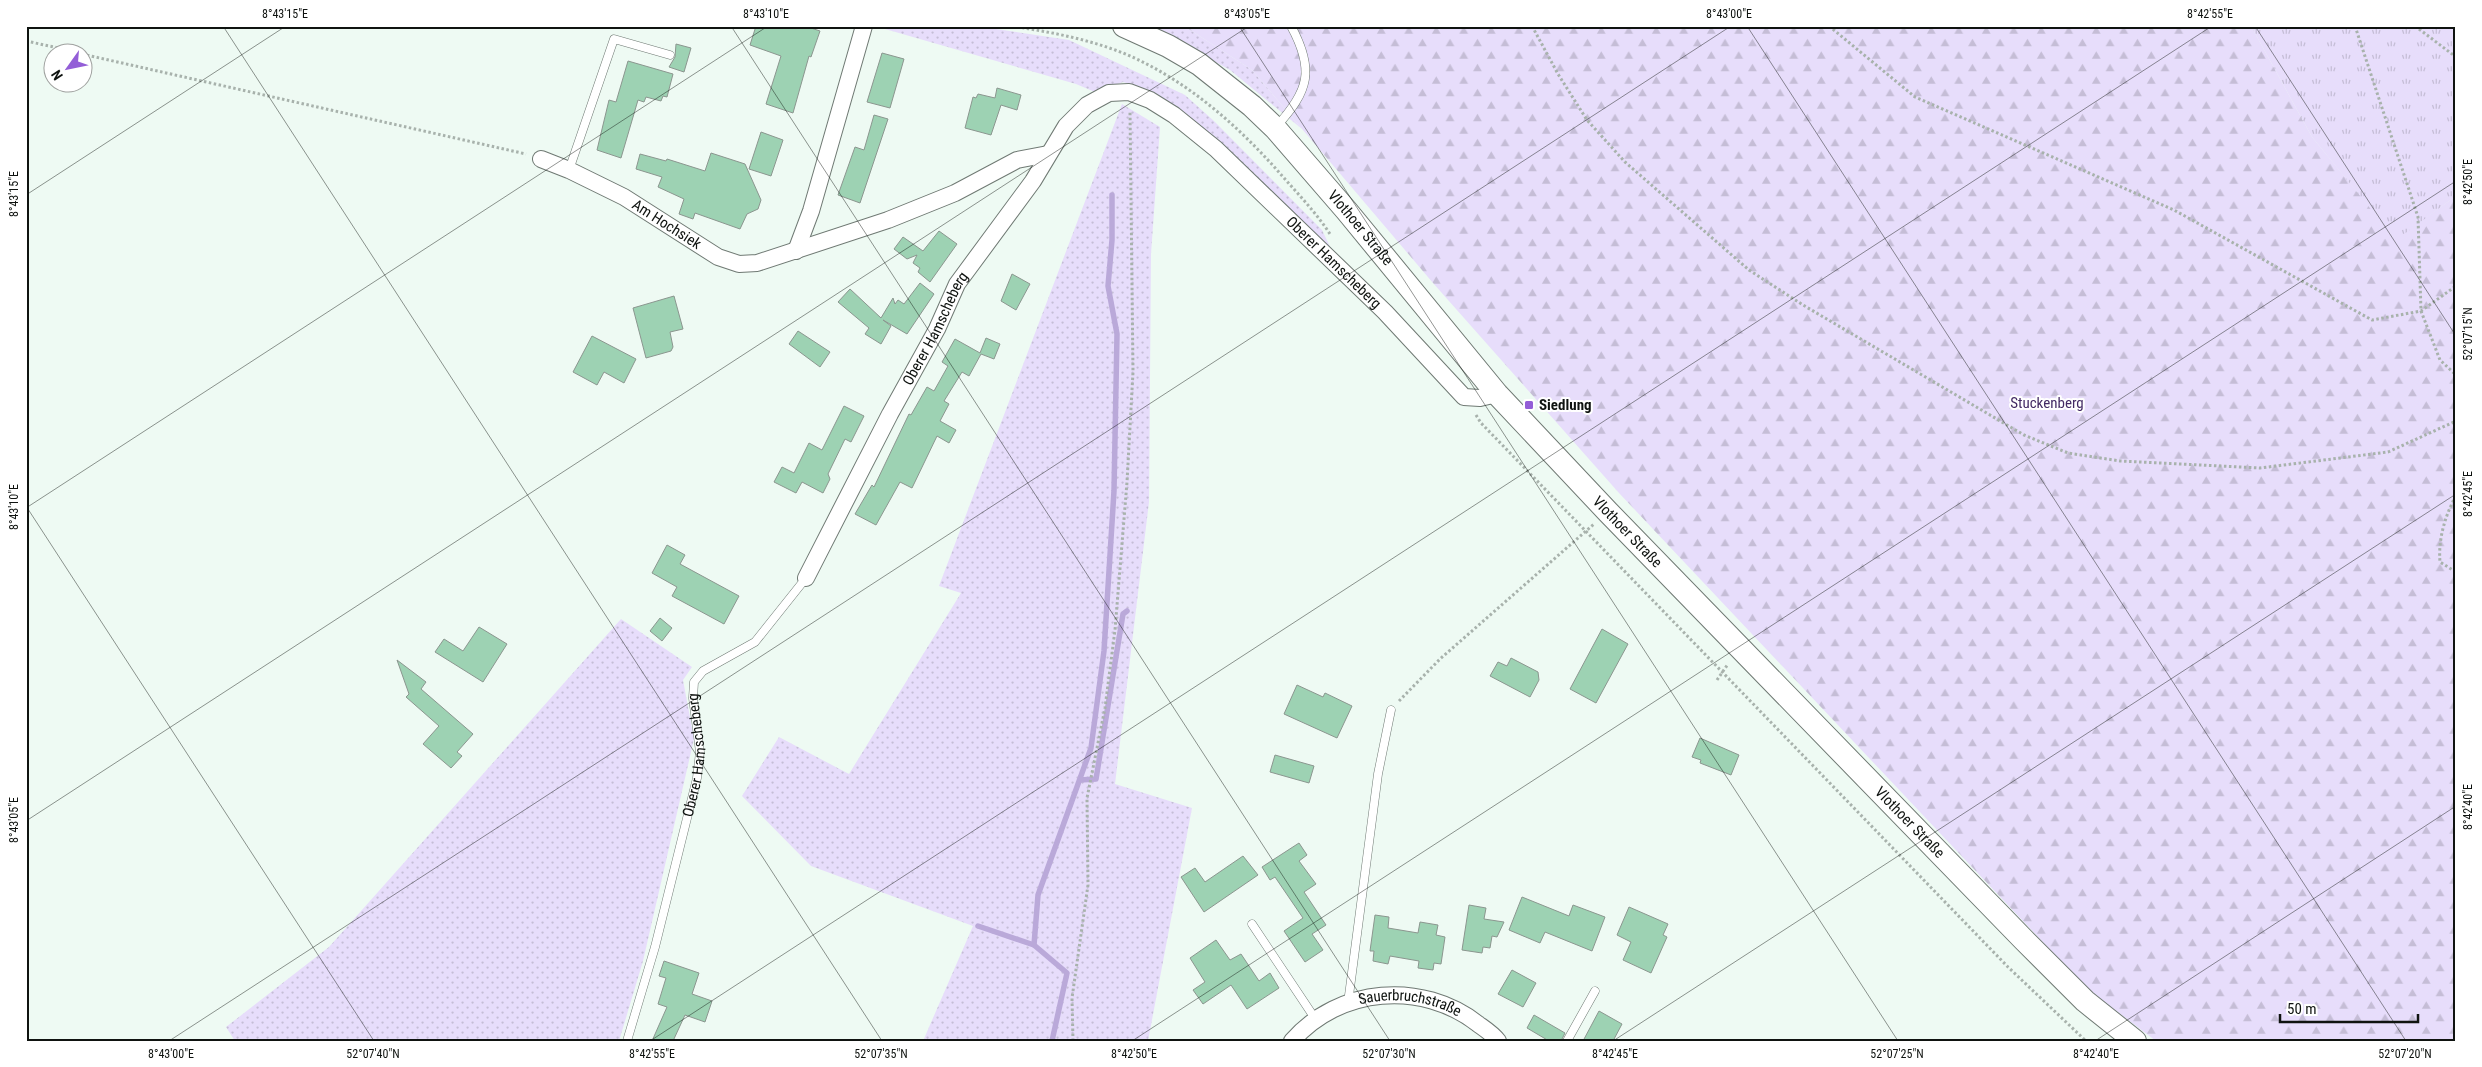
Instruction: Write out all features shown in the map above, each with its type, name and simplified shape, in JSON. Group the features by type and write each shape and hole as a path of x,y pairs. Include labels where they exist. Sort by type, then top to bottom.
{"main road":[{"name":"Vlothoer Straße","path":"1124,26 1168,46 1199,64 1252,106 1275,128 1346,210 1496,394 1608,512 2084,1001 2135,1041"}],"street":[{"path":"796,251 811,211 864,26"},
{"name":"Oberer Hamscheberg","path":"806,578 890,414 937,330 957,284 1033,181 1066,126 1087,105 1109,93 1129,92 1150,100 1174,115 1216,149 1304,237 1385,312 1464,397"},
{"name":"Am Hochsiek","path":"541,159 569,170 624,197 718,257 739,264 757,263 888,220 955,193 1017,160 1048,154"},
{"path":"1464,397 1480,398 1496,394"},
{"name":"Sauerbruchstraße","path":"1292,1041 1316,1020 1348,1003 1377,996 1411,994 1441,1002 1463,1012 1498,1041"}],"lane":[{"path":"1275,128 1296,102 1304,85 1306,66 1302,46 1291,26"},
{"path":"569,170 614,39 670,55"},
{"name":"Oberer Hamscheberg","path":"627,1041 655,948 697,778 700,752 693,698 694,682 704,671 755,642 806,578"},
{"path":"1348,1003 1378,774 1391,710"},
{"path":"1252,924 1316,1020"},
{"path":"1566,1041 1595,991"}],"path":[{"path":"1532,26 1558,74 1587,120 1625,162 1748,270 1803,305 2024,436 2068,453 2120,461 2260,468 2388,452 2455,421 2456,428"},
{"path":"1829,26 1915,97 2174,210 2372,320 2421,311 2456,286"},
{"path":"2055,26 2062,26"},
{"path":"2355,26 2418,217 2421,311 2440,360 2456,375"},
{"path":"2415,26 2456,57"},
{"path":"26,41 42,44"},
{"path":"92,56 515,150 541,159"},
{"path":"1073,1041 1072,998 1088,885 1087,798 1105,708 1115,630 1133,372 1129,92"},
{"path":"1464,397 1481,423 2002,960 2086,1041"},
{"path":"2456,496 2451,505 2439,547 2440,562 2456,572"},
{"path":"1391,710 1440,659 1586,530"},
{"path":"1716,680 1722,670"}],"green space":[{"path":"885,26 976,26 1069,40 1185,95 1214,121 1322,230 1335,257 1180,109 1149,90 1123,82 1095,92 1076,84 885,29"},
{"path":"1151,26 1184,26 1252,70 1302,129 1230,70"},
{"name":"Stuckenberg","path":"1184,26 2251,26 2312,137 2396,239 2456,196 2456,1041 2156,1041 2087,989 1619,493 1433,283 1252,70"},
{"path":"2251,26 2456,26 2456,196 2396,240 2312,137"},
{"path":"1122,104 1160,127 1151,254 1149,502 1115,784 1192,808 1148,1041 923,1041 973,926 811,866 742,796 779,737 849,774 961,593 939,586"},
{"path":"621,619 692,667 683,680 694,739 643,961 619,1041 235,1041 226,1027 329,947"}],"building":[{"path":"756,26 805,26 820,31 811,57 809,56 793,113 766,104 781,56 750,45"},
{"path":"676,44 691,48 684,72 669,67 675,57"},
{"path":"882,53 904,59 890,108 867,102"},
{"path":"628,61 673,74 667,97 663,96 661,101 646,97 644,102 638,100 621,158 597,150 609,100 616,102"},
{"path":"997,88 1021,95 1017,110 1001,105 991,135 965,128 973,97 976,98 978,94 995,98"},
{"path":"874,115 888,119 860,203 838,195 855,147 864,150"},
{"path":"761,132 783,140 771,176 749,169"},
{"path":"711,153 745,164 761,200 758,209 747,214 740,229 695,213 693,219 679,214 684,199 658,187 662,177 636,169 640,154 666,161 667,159 705,171"},
{"path":"939,231 957,244 930,282 918,272 920,268 913,263 917,255 907,259 894,249 903,237 923,251"},
{"path":"1012,274 1030,284 1016,310 1001,301"},
{"path":"920,283 934,294 907,334 883,320 891,326 881,344 865,334 869,328 838,302 850,289 881,318 893,298 895,304 898,300 904,304"},
{"path":"674,296 683,329 670,332 673,347 671,351 646,358 633,308"},
{"path":"798,331 830,352 820,367 789,344"},
{"path":"592,336 636,359 624,383 604,372 597,385 573,372"},
{"path":"986,338 1000,344 994,359 981,354 969,376 962,372 944,401 949,404 940,421 956,430 949,443 937,436 912,488 900,482 876,525 855,514 872,485 874,487 909,414 911,415 927,387 934,391 948,366 942,362 955,339 980,353"},
{"path":"844,406 864,416 851,442 845,439 828,474 830,479 823,493 802,482 796,493 774,482 782,467 794,473 809,443 822,450"},
{"path":"667,545 685,555 680,564 739,596 724,624 672,596 677,587 652,573"},
{"path":"660,618 672,628 662,641 650,631"},
{"path":"479,627 507,644 483,682 435,652 444,639 463,651"},
{"path":"1602,629 1628,644 1596,703 1570,689"},
{"path":"1511,658 1538,672 1539,680 1530,697 1490,676 1498,662 1507,666"},
{"path":"397,660 426,682 421,689 473,734 457,752 462,756 451,768 423,744 439,726 406,697 409,694"},
{"path":"1297,685 1323,697 1325,693 1352,706 1337,738 1284,714"},
{"path":"1700,738 1739,755 1731,775 1700,763 1701,760 1692,757"},
{"path":"1275,755 1314,766 1309,783 1270,772"},
{"path":"1299,843 1307,855 1299,861 1316,884 1304,892 1326,925 1312,934 1323,950 1305,962 1284,931 1303,918 1275,877 1270,880 1262,867"},
{"path":"1243,856 1258,875 1204,912 1181,877 1195,868 1205,882"},
{"path":"1522,897 1569,916 1573,905 1605,917 1592,951 1545,932 1540,943 1509,930"},
{"path":"1469,905 1486,908 1484,919 1504,922 1497,937 1492,936 1490,948 1483,947 1482,953 1462,950"},
{"path":"1629,907 1668,924 1663,935 1667,937 1651,973 1623,960 1631,942 1617,935"},
{"path":"1375,915 1389,917 1388,928 1418,933 1420,922 1438,925 1436,935 1445,937 1441,964 1434,963 1433,970 1418,968 1419,961 1390,956 1388,964 1373,961 1374,951 1370,951"},
{"path":"1216,940 1230,960 1241,954 1259,981 1270,973 1279,988 1247,1009 1231,985 1203,1004 1193,990 1205,982 1190,958"},
{"path":"664,961 699,973 692,994 712,1001 705,1022 685,1015 673,1041 652,1041 667,1007 658,1004 666,978 659,976"},
{"path":"1512,970 1536,983 1523,1007 1498,994"},
{"path":"1599,1011 1622,1024 1613,1041 1583,1041"},
{"path":"1534,1015 1565,1033 1561,1041 1549,1041 1527,1028"}],"waterway":[{"path":"1052,1041 1067,973 1034,945 1038,895 1091,748 1104,651 1114,491 1117,334 1108,286 1112,240 1112,195"},
{"path":"1080,780 1096,779 1123,614 1127,611"},
{"path":"978,926 1034,945"}],"place":[{"name":"Siedlung","path":"1529,405"}]}
